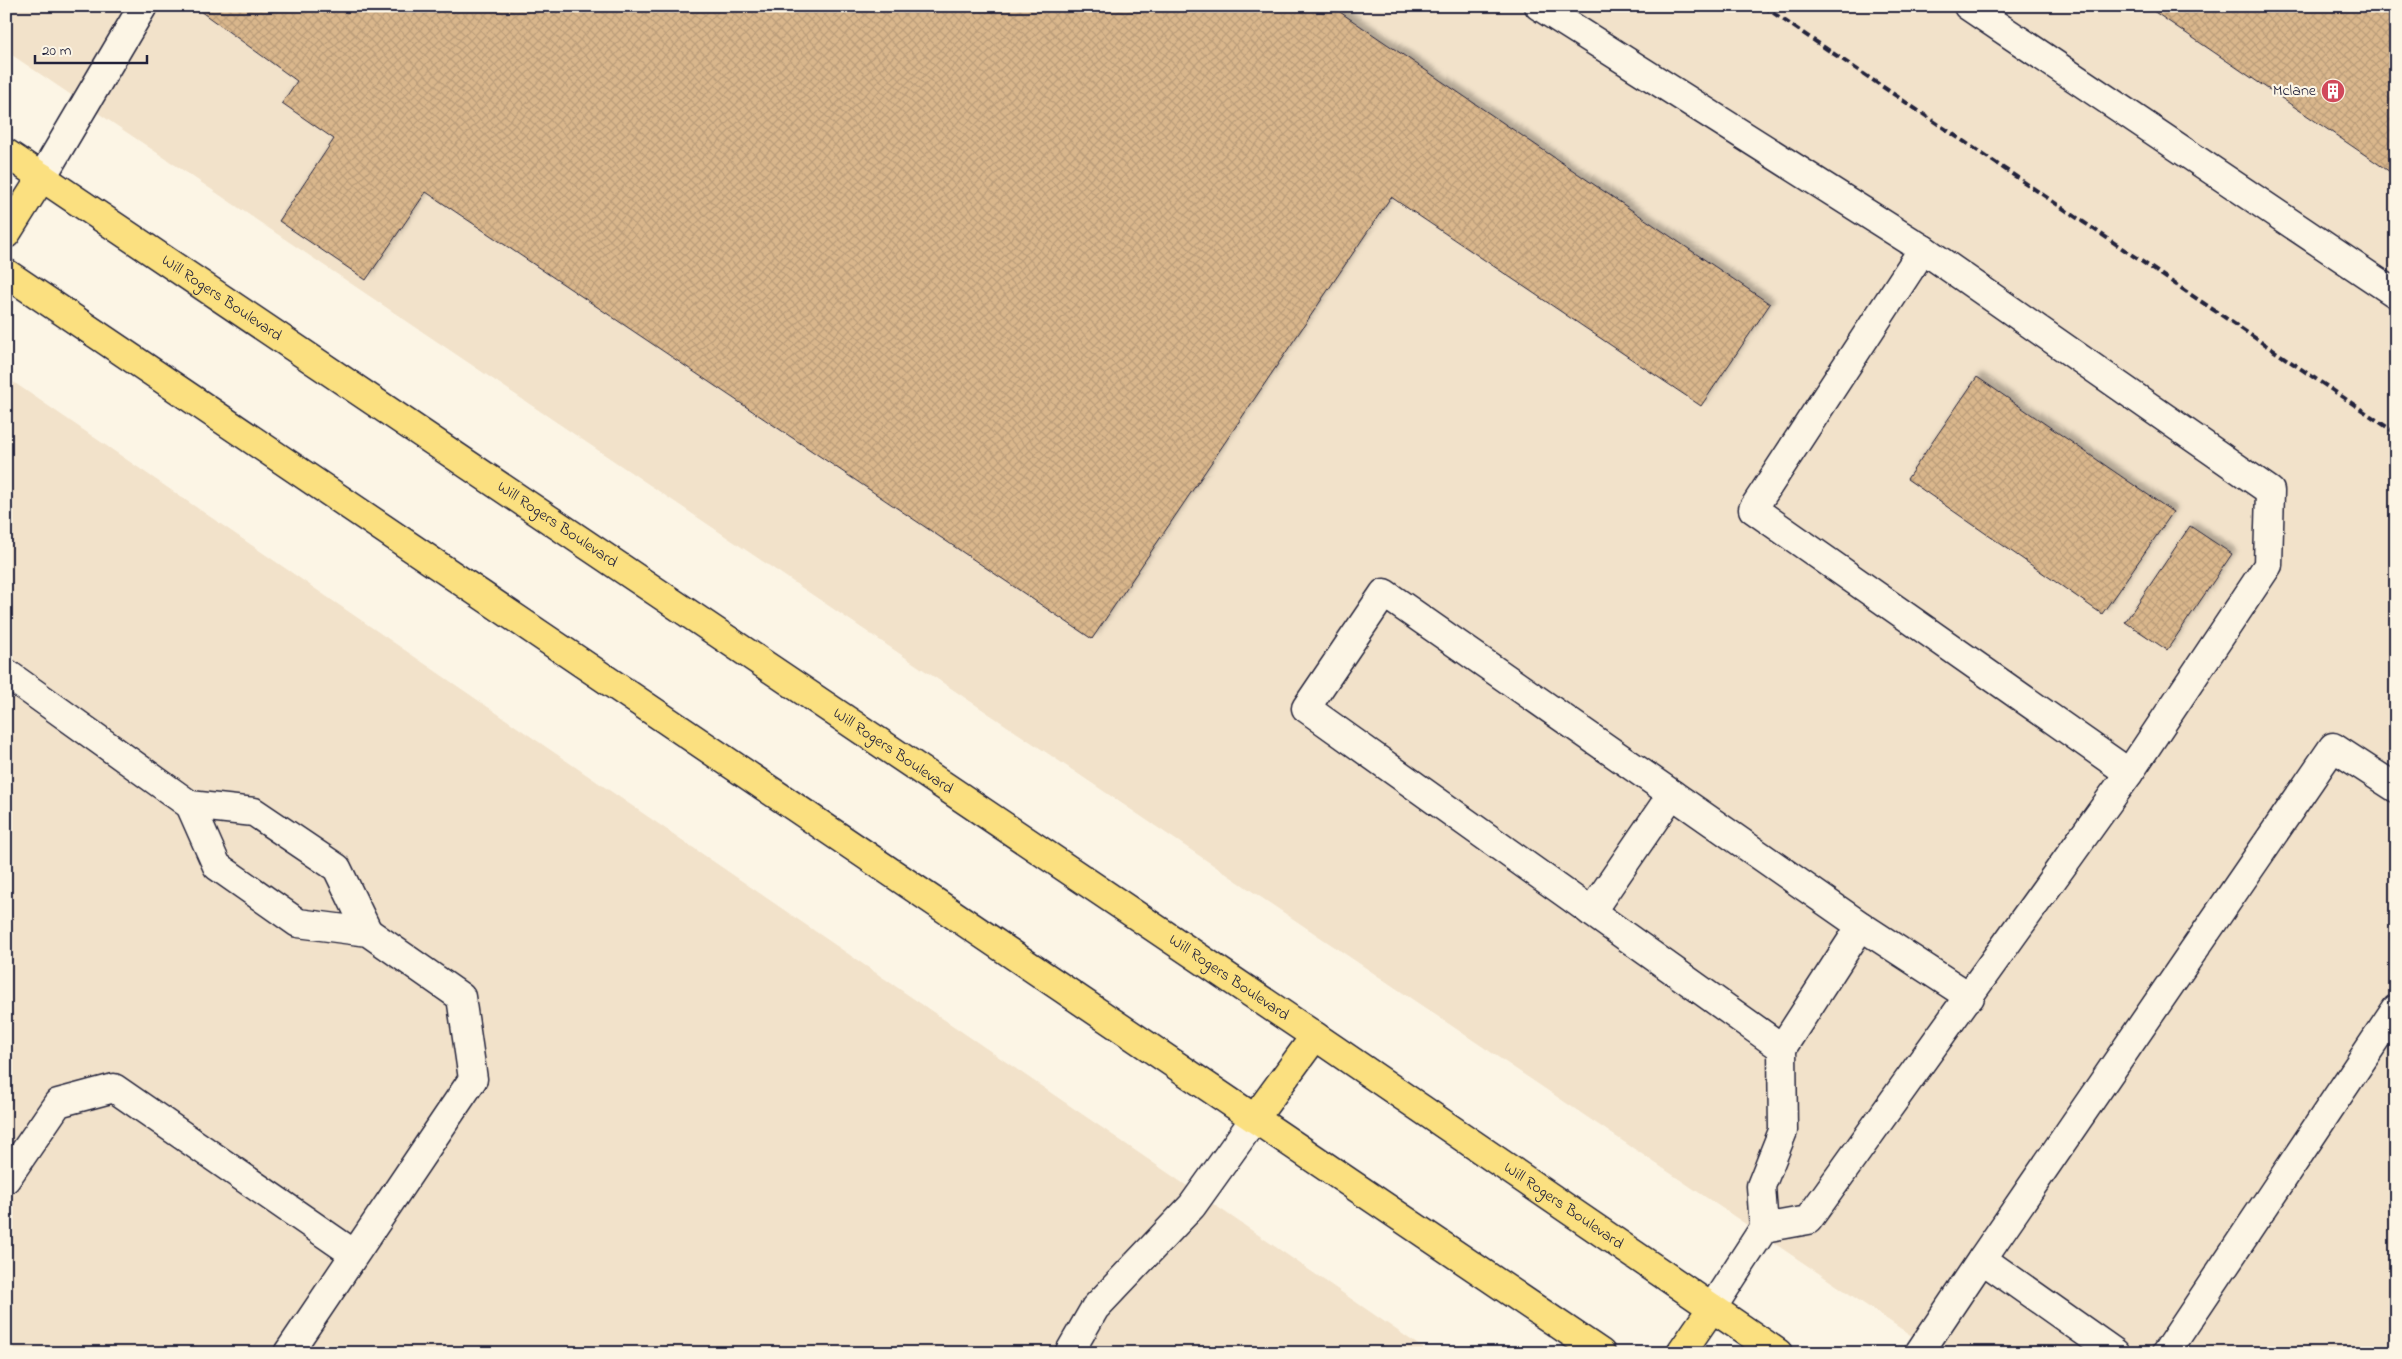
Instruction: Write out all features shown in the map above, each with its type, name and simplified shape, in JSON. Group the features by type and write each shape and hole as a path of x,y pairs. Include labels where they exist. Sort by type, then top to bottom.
{"main road":[{"name":"Will Rogers Boulevard","path":"6,153 1315,1036 1778,1353"},
{"path":"6,234 42,177"},
{"path":"6,272 1602,1353"},
{"path":"1254,1118 1315,1036"},
{"path":"1681,1353 1712,1308"}],"lane":[{"path":"42,177 143,6"},
{"path":"1539,6 1923,249 2270,491 2268,565 2129,773 1970,997 1808,1220 1764,1228"},
{"path":"1968,6 2396,294"},
{"path":"1923,249 1753,509 2129,773"},
{"path":"1782,1048 1306,708 1384,593 1861,926 1970,997"},
{"path":"6,673 190,805 254,812 337,868 368,932"},
{"path":"1918,1353 2333,747 2396,788"},
{"path":"1591,912 1672,794"},
{"path":"190,805 217,866 298,923 368,932 461,996 473,1079 288,1353"},
{"path":"1712,1308 1764,1228 1761,1186 1783,1130 1782,1048 1861,926"},
{"path":"2166,1353 2396,1009"},
{"path":"6,1179 58,1104 114,1088 354,1254"},
{"path":"1069,1353 1095,1308 1192,1206 1254,1118"},
{"path":"1982,1259 2115,1353"}],"shaded area":[{"path":"6,6 2396,6 2396,1353 1937,1353 6,51"},
{"path":"6,377 1171,1175 1430,1353 6,1353"}],"building":[{"path":"193,6 1331,6 1770,304 1701,406 1391,197 1092,639 426,192 366,280 279,221 334,139 282,103 297,81"},
{"name":"Mclane","path":"2146,6 2396,6 2396,176"},
{"path":"1977,377 2173,512 2102,614 1907,479"},
{"path":"2190,526 2232,554 2167,650 2125,622"}],"railway":[{"path":"1763,6 2396,433"}],"place":[{"name":"Mclane","path":"2333,91"}]}
